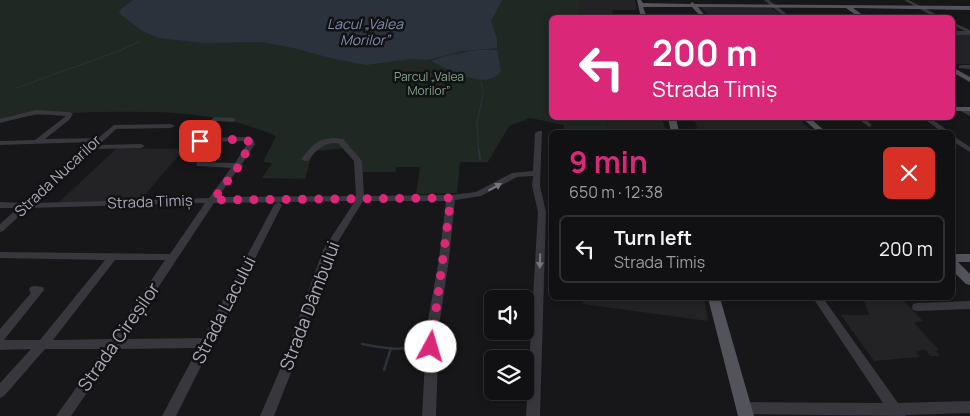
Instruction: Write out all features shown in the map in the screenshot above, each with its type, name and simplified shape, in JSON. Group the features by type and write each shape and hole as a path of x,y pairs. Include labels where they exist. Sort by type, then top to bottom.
{"main road":[{"path":"688,0 702,15"},
{"path":"836,0 860,15"},
{"path":"643,15 639,2 693,5 970,8"},
{"path":"955,71 970,80"},
{"path":"808,120 820,130"},
{"path":"955,258 970,258"},
{"path":"955,266 970,281"},
{"path":"715,300 745,412"}],"street":[{"path":"766,0 786,15"},
{"path":"906,0 935,15"},
{"path":"955,25 970,33"},
{"path":"955,33 970,33"},
{"path":"961,67 970,67"},
{"path":"966,109 970,114"},
{"path":"0,121 36,112 70,114 68,119 38,142"},
{"path":"213,200 239,166 251,144 250,141 242,139 202,141 198,138 215,119 234,120"},
{"path":"862,120 869,126"},
{"path":"929,120 943,130"},
{"name":"Strada Nucarilor","path":"0,230 98,140 117,126 171,126"},
{"path":"533,416 547,211 537,194 536,173 539,134"},
{"path":"955,139 970,150"},
{"path":"0,143 98,140"},
{"path":"305,158 321,142 330,140 340,141 358,161 360,200"},
{"path":"90,148 141,146"},
{"path":"200,164 239,166"},
{"name":"Strada Timiș","path":"0,205 213,200 451,198 478,194 515,175 536,173"},
{"path":"429,416 432,333 444,259 451,198"},
{"name":"Strada Cireșilor","path":"63,416 213,200"},
{"name":"Strada Dâmbului","path":"267,416 288,364 328,250 360,200"},
{"name":"Strada Lacului","path":"169,416 278,205"},
{"name":"Strada Cireșilor","path":"0,255 173,257"},
{"path":"0,392 43,344 113,256"},
{"path":"0,337 39,290 34,290"},
{"path":"819,300 897,413"},
{"path":"918,307 970,305"},
{"path":"0,345 116,342 208,343"},
{"path":"745,412 897,413 970,408"}],"shaded area":[{"path":"581,0 635,0 637,10 612,10 613,14 617,15 578,15"},
{"path":"700,7 772,8 782,15 709,15"},
{"path":"955,35 970,35 970,64 955,64"},
{"path":"606,120 663,120 665,130 607,130"},
{"path":"695,120 800,120 811,130 697,130"},
{"path":"117,148 184,149 144,196 130,200 58,203"},
{"path":"584,300 704,300 708,321 583,304"},
{"path":"864,301 904,301 923,321 914,323 939,350 936,351 940,356 930,356 926,350 916,351 920,357 874,361 841,315 869,315"}],"green space":[{"name":"Parcul „Valea Morilor”","path":"0,0 581,0 578,15 549,15 549,120 606,120 608,130 563,130 564,125 530,118 509,126 488,162 460,162 457,193 416,194 420,167 396,167 395,172 361,172 347,148 313,151 305,179 262,178 272,163 263,162 276,136 255,128 212,117 146,112 101,112 37,115 0,122"}],"water":[{"name":"Lacul „Valea Morilor”","path":"133,0 502,0 491,21 497,39 497,48 462,51 428,60 410,59 366,65 263,42 203,43 159,38 142,31 119,13 121,9"},
{"name":"Lacul „Valea Morilor”","path":"477,50 497,50 501,71 494,77 476,79 466,77 431,61 450,55"}],"waterway":[{"path":"16,88 119,51 140,41"},
{"path":"481,82 483,91"},
{"path":"479,153 477,124 483,93"},
{"path":"479,151 480,160"},
{"path":"391,349 411,347 423,339"},
{"path":"362,344 391,349"},
{"path":"384,370 391,349"}],"route":[{"path":"200,141 242,139 251,142 239,166 213,200 451,198 431,347"}]}
